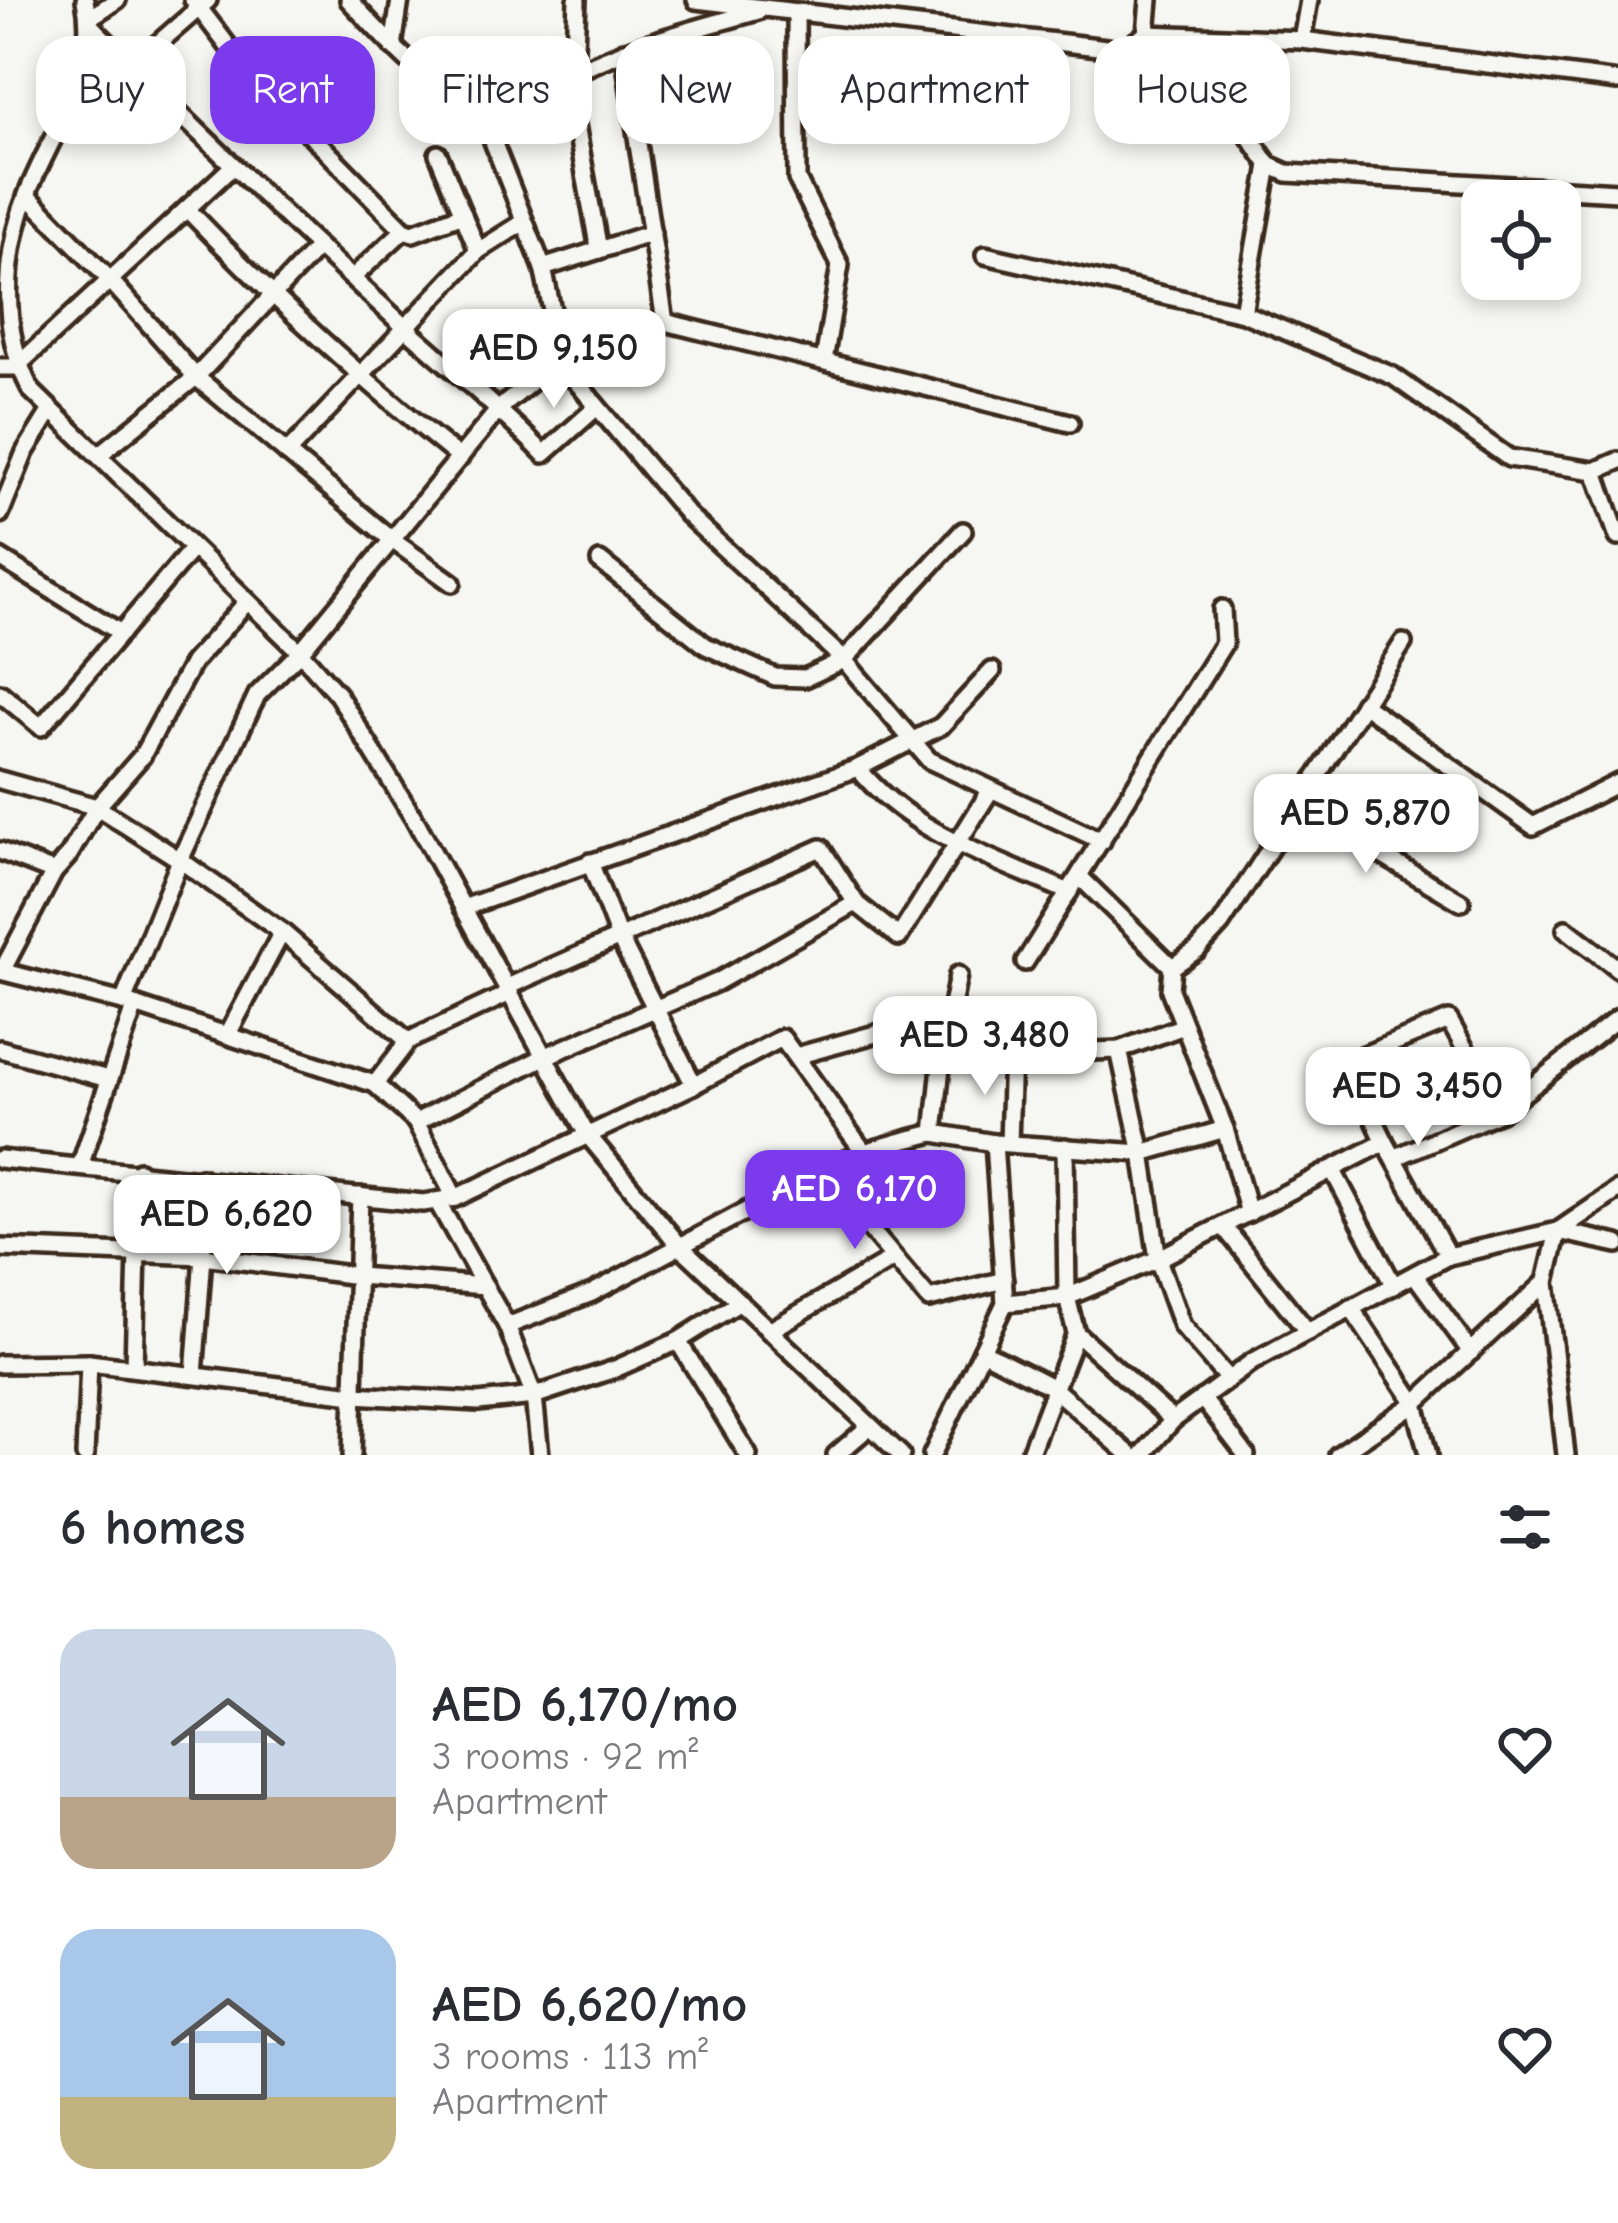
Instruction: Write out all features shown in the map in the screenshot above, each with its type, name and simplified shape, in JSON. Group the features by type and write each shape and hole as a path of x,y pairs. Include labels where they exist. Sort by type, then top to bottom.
{"street":[{"path":"85,0 90,22 85,64 27,195 5,297 8,367 300,652 338,695 464,908 586,1133 679,1245 901,1455"},
{"path":"90,22 117,0"},
{"path":"349,0 399,52"},
{"path":"393,47 400,0"},
{"path":"574,36 577,0"},
{"path":"696,0 1124,50 1146,34 1302,40 1618,81"},
{"path":"1146,34 1149,0"},
{"path":"1302,40 1309,0"},
{"path":"164,36 200,3 279,113 297,122 404,230 413,233 463,214"},
{"path":"674,36 762,10"},
{"path":"796,12 797,179 840,265 824,361"},
{"path":"90,22 103,36"},
{"path":"1146,34 1206,75 1269,165 1287,173 1618,192"},
{"path":"186,121 317,247 500,408 544,454 597,406"},
{"path":"494,144 543,268 562,357 575,380 688,515 844,660 929,760 1102,842"},
{"path":"582,144 599,250"},
{"path":"638,144 665,322"},
{"path":"438,154 478,251"},
{"path":"1243,313 1269,165"},
{"path":"8,367 232,167"},
{"path":"27,195 196,377 392,540 452,583"},
{"path":"187,208 272,298 460,458"},
{"path":"287,453 478,251 524,222"},
{"path":"352,278 404,230"},
{"path":"543,268 652,233"},
{"path":"98,455 196,377 317,247"},
{"path":"985,254 1243,313 1393,376 1509,458 1595,471 1618,461"},
{"path":"80,1166 129,1004 180,860 257,694 300,652 500,408 562,357 665,322 1070,423"},
{"path":"0,514 25,452 51,410"},
{"path":"1595,471 1618,537"},
{"path":"600,561 706,646 775,677 805,678 844,660 963,531"},
{"path":"0,693 40,728 192,550"},
{"path":"1,561 121,633"},
{"path":"248,602 193,662 142,756 97,807 54,872 1,971 129,1004 375,1084 416,1122 484,1286 507,1326 534,1396 539,1455"},
{"path":"1025,962 1224,643 1222,610"},
{"path":"1172,967 1197,950 1220,924 1403,643"},
{"path":"464,908 858,768 941,726 992,671"},
{"path":"1363,704 1533,826 1618,783"},
{"path":"858,768 877,792 959,844 1069,892"},
{"path":"0,780 97,807 180,860 282,932 408,1041"},
{"path":"375,1084 408,1041 618,935 821,848 856,902 899,937 990,791"},
{"path":"1297,806 1461,902"},
{"path":"0,850 54,872"},
{"path":"590,862 618,935 694,1085"},
{"path":"1080,878 1172,967"},
{"path":"416,1122 544,1057 717,982 856,902"},
{"path":"1566,929 1618,969"},
{"path":"228,1034 282,932"},
{"path":"1172,967 1170,990 1225,1130 1249,1214"},
{"path":"934,1133 958,975"},
{"path":"796,1056 950,1013"},
{"path":"1394,1158 1500,1112 1618,1018"},
{"path":"1448,1256 1384,1142 1347,1062 1449,1020 1500,1112"},
{"path":"942,1057 1119,1050 1184,1026"},
{"path":"0,1159 423,1203 446,1200 694,1085 782,1038 864,1152"},
{"path":"0,1049 108,1079"},
{"path":"1119,1050 1142,1153 1158,1259 1182,1326 1228,1379"},
{"path":"932,1455 1005,1303 1002,1143 1012,1054"},
{"path":"507,1326 592,1293 864,1152 934,1133 1142,1153 1225,1130"},
{"path":"1005,1303 1067,1297 1158,1259 1384,1142"},
{"path":"1065,1147 1067,1297 1076,1334 1173,1420"},
{"path":"1332,1169 1394,1286"},
{"path":"134,1368 140,1171"},
{"path":"821,1172 929,1299 1004,1280"},
{"path":"194,1375 203,1256 201,1178"},
{"path":"1142,1455 1173,1420 1228,1379 1351,1308 1448,1256 1558,1231 1618,1190"},
{"path":"352,1455 360,1196"},
{"path":"1224,1227 1308,1332"},
{"path":"1558,1231 1618,1244"},
{"path":"1558,1231 1546,1282 1566,1455"},
{"path":"0,1248 203,1256 484,1286"},
{"path":"769,1331 894,1258"},
{"path":"1415,1275 1471,1352"},
{"path":"1338,1455 1415,1403 1546,1282"},
{"path":"0,1364 89,1363 354,1394 478,1402 534,1396 615,1369 678,1340 740,1302"},
{"path":"1351,1308 1415,1403 1428,1455"},
{"path":"1029,1455 1076,1334"},
{"path":"678,1340 748,1455"},
{"path":"982,1351 1052,1387 1130,1455"},
{"path":"85,1455 89,1363"},
{"path":"1202,1399 1246,1455"},
{"path":"836,1455 870,1426"}]}
